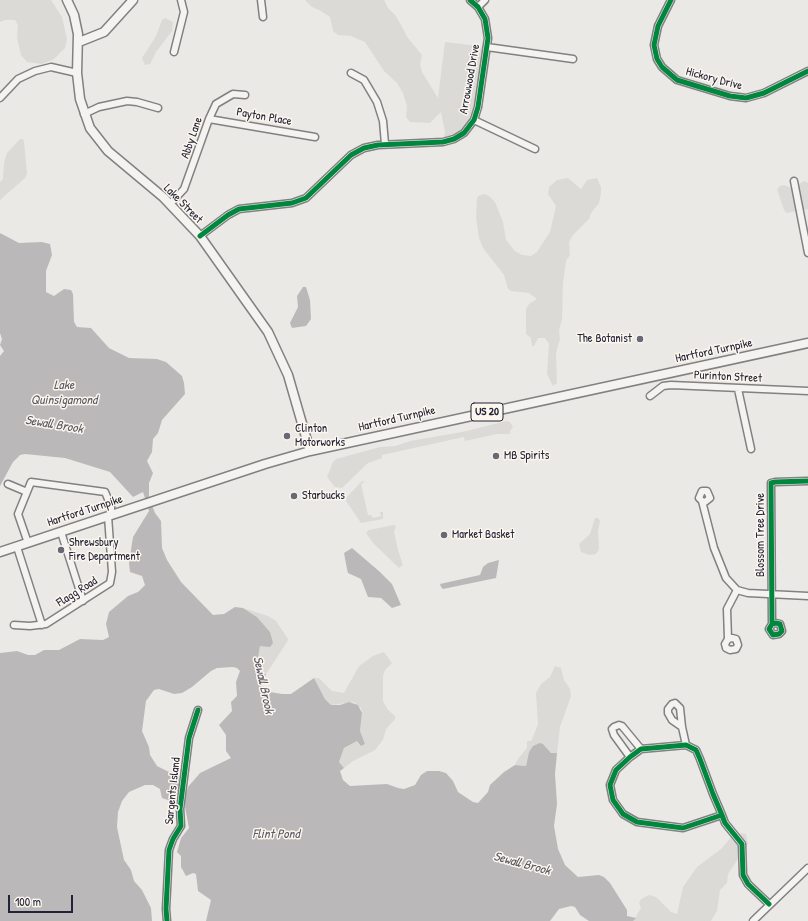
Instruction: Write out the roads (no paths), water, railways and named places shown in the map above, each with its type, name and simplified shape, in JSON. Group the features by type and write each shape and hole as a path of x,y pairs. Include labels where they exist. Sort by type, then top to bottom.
{"main road":[{"name":"Lake Street","path":"67,0 74,15 79,42 77,73 80,99 84,114 94,135 106,149 170,204 200,236 268,332 279,352 291,383 310,451"},
{"path":"79,42 104,32 132,0"},
{"name":"Hartford Turnpike","path":"0,552 265,464 310,451 808,343"}],"street":[{"path":"174,52 184,12 181,0"},
{"path":"261,0 263,17"},
{"name":"Arrowwood Drive","path":"200,236 228,215 239,210 292,203 303,200 312,194 355,152 369,146 449,141 464,132 474,120 478,107 486,47 487,24 478,7 470,0"},
{"path":"478,7 485,0"},
{"name":"Hickory Drive","path":"671,0 657,31 655,50 662,67 677,80 730,96 746,98 764,93 808,71"},
{"path":"486,47 573,59"},
{"path":"0,98 18,79 35,71 51,67 77,73"},
{"path":"351,73 364,80 377,102 383,121 385,144"},
{"name":"Abby Lane","path":"170,204 184,189 209,119 216,104 233,94 245,95"},
{"path":"84,114 99,107 127,101 137,102 158,108"},
{"name":"Payton Place","path":"209,119 315,137"},
{"path":"474,120 535,149"},
{"path":"794,181 808,253"},
{"name":"Purinton Street","path":"650,396 663,386 670,385 808,391"},
{"path":"738,389 751,449"},
{"name":"Blossom Tree Drive","path":"772,624 771,484 775,482 808,480"},
{"path":"28,543 18,514 31,482 100,490 107,495 111,506 110,516"},
{"path":"8,484 27,492"},
{"path":"702,501 714,548 726,578 737,590 748,593 771,595 808,596"},
{"name":"Flagg Road","path":"42,625 83,601 111,582 110,516"},
{"path":"61,532 83,601"},
{"path":"14,625 42,625 17,547"},
{"path":"728,639 727,609 737,590"},
{"name":"Sargents Island","path":"167,921 166,909 169,850 173,839 181,826 180,809 189,738 198,710"},
{"path":"630,756 614,735 612,729 614,727 619,725 622,726 641,749"},
{"path":"682,727 686,745"},
{"path":"722,815 683,828 637,822 622,814 613,800 610,785 616,770 630,756 641,749 686,745 696,750 722,815 730,831 742,844 743,875 748,884 769,904"},
{"path":"753,921 808,868"}],"water":[{"name":"Flint Pond","path":"0,233 19,243 42,242 50,244 52,255 46,271 46,292 54,296 64,289 71,290 73,294 74,322 77,327 91,328 109,348 129,358 157,359 166,362 182,376 185,394 162,420 158,433 153,439 152,452 147,461 153,473 149,483 149,497 155,513 161,521 162,548 167,560 181,582 213,615 224,614 235,607 243,608 257,617 270,632 273,643 270,647 260,646 257,664 262,674 266,674 262,686 264,691 291,694 314,678 325,699 331,705 340,705 349,702 358,705 362,713 360,731 365,744 361,746 357,741 344,748 339,762 344,768 340,771 343,780 350,786 387,784 404,789 415,785 421,775 427,771 439,771 446,773 453,781 458,792 473,802 478,803 488,792 490,785 504,772 515,765 526,766 529,752 533,746 540,743 543,744 551,753 557,753 555,774 557,804 554,826 558,849 565,865 578,877 599,875 604,877 610,883 627,910 627,916 636,918 633,921 589,921 580,915 575,907 571,906 559,909 550,921 206,921 211,900 198,891 196,874 193,873 186,876 181,867 181,856 177,852 181,838 189,828 184,802 188,787 200,773 231,758 226,751 226,735 219,725 232,711 231,702 237,696 236,682 240,671 233,667 217,668 211,671 192,687 182,693 174,694 159,689 154,690 146,701 142,731 149,747 150,755 157,766 179,777 179,790 175,799 171,801 162,798 160,789 153,785 145,785 129,792 122,801 118,812 117,827 124,860 131,870 134,881 142,890 151,908 152,921 0,921 0,653 17,651 28,655 35,655 44,650 59,650 80,639 103,640 109,637 106,624 109,612 128,596 138,592 145,585 142,576 130,572 129,563 133,537 149,511 143,492 133,497 110,472 65,458 25,454 20,455 13,462 0,486 0,356 4,351 0,345 2,339 0,333"},
{"path":"303,287 306,287 310,300 311,319 306,326 292,328 290,323 298,307 297,296"},
{"path":"352,548 392,584 401,605 392,608 381,598 368,597 361,579 348,573 344,553"},
{"path":"499,560 496,578 443,589 441,587 440,584 480,575 483,567 488,563"}],"place":[{"name":"The Botanist","path":"640,339"},
{"name":"Clinton Motorworks","path":"287,436"},
{"name":"MB Spirits","path":"496,456"},
{"name":"Starbucks","path":"294,496"},
{"name":"Market Basket","path":"444,535"},
{"name":"Shrewsbury Fire Department","path":"61,550"}],"water label":[{"name":"Lake Quinsigamond","path":"64,394"},
{"name":"Sewall Brook","path":"54,425"},
{"name":"Sewall Brook","path":"263,685"},
{"name":"Sewall Brook","path":"522,864"}]}
